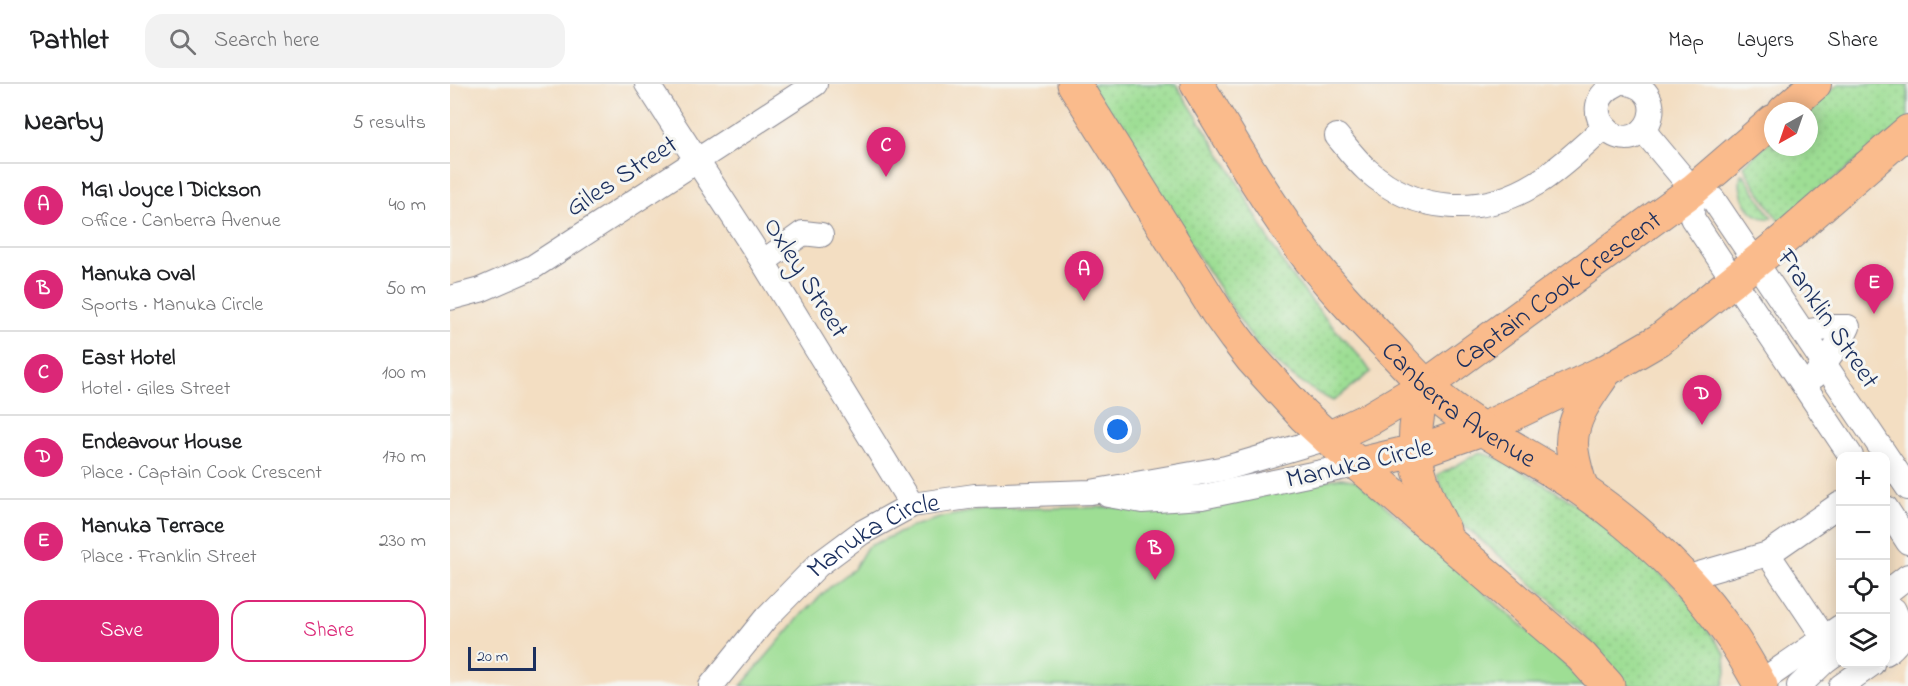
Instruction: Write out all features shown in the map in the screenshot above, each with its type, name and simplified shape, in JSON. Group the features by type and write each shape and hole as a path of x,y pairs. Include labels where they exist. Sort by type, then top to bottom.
{"highway":[{"path":"1074,84 1235,337 1252,359 1328,438 1581,656 1608,686"},
{"name":"Canberra Avenue","path":"1197,84 1276,212 1338,294 1425,386 1450,406 1482,429 1582,489 1627,524 1684,578 1709,606 1728,632 1758,685"},
{"path":"1425,386 1419,408 1415,451 1425,491 1453,546"},
{"name":"Captain Cook Crescent","path":"1328,438 1371,418 1425,386"},
{"name":"Manuka Circle","path":"1360,464 1415,451 1482,429"}],"main road":[{"path":"1794,102 1815,84"},
{"name":"Captain Cook Crescent","path":"1425,386 1693,190 1764,129"},
{"path":"1482,429 1607,370 1659,340 1745,271 1908,131"},
{"path":"1582,489 1572,445 1574,426 1585,403 1607,370"}],"street":[{"name":"Oxley Street","path":"647,84 763,262 912,505"},
{"name":"Giles Street","path":"450,298 480,290 533,267 815,84"},
{"path":"1617,84 1603,94 1599,102 1599,120 1611,134 1628,137 1643,130 1652,114 1649,97 1643,90 1631,84"},
{"path":"1337,136 1367,170 1402,194 1434,205 1457,206 1480,205 1520,193 1540,182 1604,128"},
{"path":"1643,130 1693,190"},
{"name":"Franklin Street","path":"1693,190 1692,218 1803,332 1908,488"},
{"path":"763,262 803,233 821,235"},
{"name":"Franklin Street","path":"1745,271 1806,389 1848,452"},
{"path":"1803,332 1848,327 1806,389"},
{"name":"Manuka Circle","path":"711,686 766,618 818,566 861,533 912,505 975,496 1091,492 1226,468 1328,438"},
{"name":"Manuka Circle","path":"1091,492 1142,501 1202,496 1360,464"},
{"path":"1684,578 1768,554 1837,506"},
{"path":"1890,514 1908,542"},
{"path":"1768,554 1835,642"},
{"path":"1890,650 1900,639 1902,628 1893,605 1908,576"},
{"path":"1758,685 1835,642"},
{"path":"1799,686 1835,642"},
{"path":"1841,686 1865,668"}],"green space":[{"path":"1086,84 1176,84 1230,169 1290,274 1371,372 1333,401 1293,377 1257,346"},
{"path":"1839,84 1908,84 1908,120 1784,219 1778,220 1744,165 1764,147 1764,156 1818,156 1818,102"},
{"path":"1741,174 1744,175 1772,218 1757,215 1746,205 1741,189"},
{"path":"1480,452 1505,461 1595,515 1683,594 1725,654 1726,672 1723,686 1625,686 1599,651 1552,601 1453,516 1437,476"},
{"path":"1342,478 1357,481 1570,668 1587,686 741,686 803,613 830,587 854,569 867,547 914,526 943,517 986,509 1125,507"}],"place":[{"name":"East Hotel","path":"886,177"},
{"name":"MGI Joyce | Dickson","path":"1084,301"},
{"name":"Manuka Terrace","path":"1874,314"},
{"name":"Endeavour House","path":"1702,425"},
{"name":"Manuka Oval","path":"1155,580"}]}
